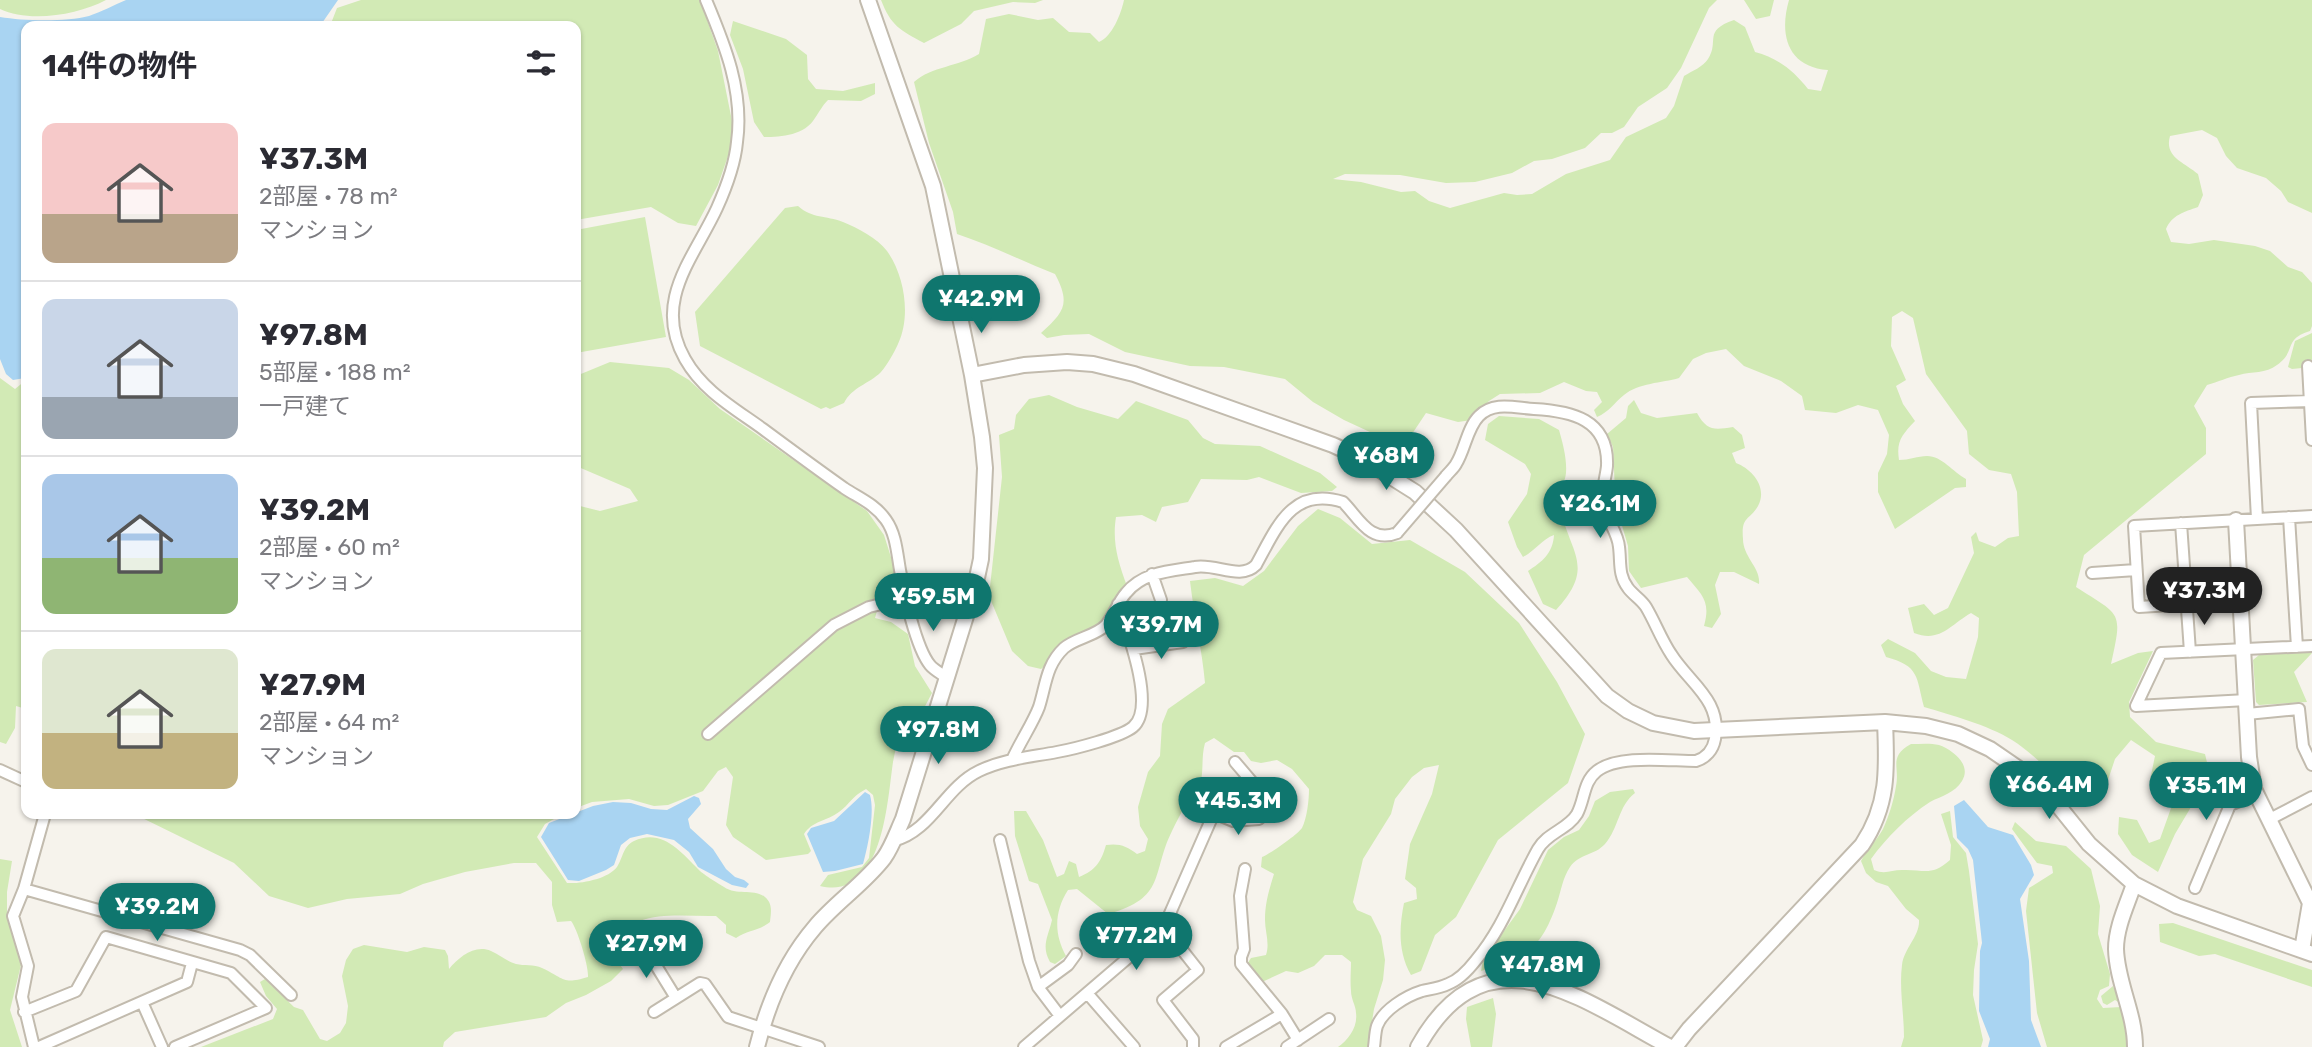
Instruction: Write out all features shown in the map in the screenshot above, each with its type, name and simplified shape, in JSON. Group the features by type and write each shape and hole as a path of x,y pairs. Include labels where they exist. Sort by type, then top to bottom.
{"street":[{"path":"706,0 724,43 739,106 737,144 717,208 683,271 672,318 674,335 694,374 719,398 847,490 873,505 880,513 893,534 917,638 930,666 947,678"},
{"path":"757,1047 778,984 798,950 836,905 869,875 885,856 903,820 975,587 982,545 985,468 972,375 933,186 868,0"},
{"path":"972,375 1048,363 1093,364 1115,368 1321,441 1361,458 1415,492 1448,523 1592,682 1618,704 1639,717 1665,727 1694,731 1885,722 1927,726 1972,740 2006,758 2037,784 2089,844 2134,884 2177,906 2307,952 2310,903 2256,794 2249,757 2236,520"},
{"path":"2308,366 2312,440"},
{"path":"2257,519 2251,403 2311,401"},
{"path":"1012,760 1039,708 1049,667 1065,647 1105,626 1135,583 1152,575 1203,566 1238,573 1249,572 1292,508 1304,500 1316,497 1343,502 1362,526 1377,536 1388,537 1397,533 1457,464 1477,418 1498,406 1559,410 1573,413 1592,425 1601,438 1606,453 1603,502 1619,546 1619,567 1629,589 1646,607 1671,654 1713,707 1717,722 1714,746 1703,759 1696,761 1623,761 1608,764 1596,772 1587,784 1577,813 1539,847 1511,905 1477,959 1461,976 1448,984 1412,995 1388,1012 1378,1024 1374,1047"},
{"path":"2187,604 2139,607 2134,526 2312,516"},
{"path":"2289,517 2297,647"},
{"path":"2181,523 2190,652"},
{"path":"2092,573 2136,570"},
{"path":"1152,575 1161,600"},
{"path":"708,734 834,625 869,607 906,598"},
{"path":"893,841 920,828 961,782 979,771 1012,760 1059,752 1123,733 1133,727 1139,720 1142,708 1139,664 1118,604"},
{"path":"1134,649 1183,642"},
{"path":"2312,646 2161,653 2136,706 2299,709 2303,746 2312,765"},
{"path":"1675,1047 1870,834 1885,792 1885,722"},
{"path":"1024,1047 1164,928 1214,813 1233,821 1259,819 1263,814 1258,789 1235,762"},
{"path":"0,769 21,780"},
{"path":"2194,888 2230,805 2256,794"},
{"path":"2268,820 2312,797"},
{"path":"44,819 24,889 13,916 28,966 22,997 24,1012 36,1047 187,982 192,962"},
{"path":"1000,840 1029,961 1038,987 1060,1016"},
{"path":"1245,869 1240,896 1244,949 1241,964 1282,1014 1298,1040"},
{"path":"2134,884 2117,936 2116,948 2119,970 2133,1018 2136,1047"},
{"path":"24,889 240,950 250,955 291,995"},
{"path":"1164,928 1198,970 1163,1000 1194,1039 1193,1047"},
{"path":"24,1012 76,991 107,937 231,972 266,1008 175,1047"},
{"path":"644,946 676,998"},
{"path":"1038,987 1068,965 1076,954"},
{"path":"1418,1047 1438,1016 1457,999 1481,985 1508,980 1537,982 1563,990 1670,1047"},
{"path":"654,1012 699,983 705,984 728,1017 819,1047"},
{"path":"1087,993 1133,1047"},
{"path":"142,1002 162,1047"},
{"path":"1226,1047 1282,1014"},
{"path":"1287,1047 1329,1019"}],"green space":[{"path":"0,0 106,0 68,13 25,16 0,9"},
{"path":"361,0 700,0 718,51 735,136 718,185 696,226 678,223 651,207 581,219 581,21 332,21 337,8"},
{"path":"881,0 1043,0 1035,3 1013,2 974,11 961,24 924,43 897,26"},
{"path":"1124,0 1717,0 1709,8 1681,68 1667,88 1638,107 1624,127 1612,133 1601,133 1585,148 1552,159 1534,161 1512,173 1475,182 1446,183 1400,175 1345,174 1333,179 1361,182 1401,192 1415,191 1429,201 1450,208 1504,193 1532,194 1566,174 1610,160 1626,137 1666,118 1674,106 1684,76 1706,62 1713,47 1715,32 1734,20 1745,27 1755,52 1785,66 1808,89 1821,91 1828,70 1803,63 1789,47 1785,25 1789,0 2312,0 2312,213 2288,202 2281,191 2266,178 2237,168 2226,156 2217,138 2202,130 2170,136 2170,149 2181,162 2198,174 2203,195 2198,207 2175,217 2166,229 2171,242 2189,244 2214,240 2255,246 2270,251 2288,267 2302,272 2312,283 2310,331 2296,338 2287,355 2273,368 2207,385 2194,406 2206,428 2206,454 2084,555 2076,587 2115,616 2117,633 2111,664 2138,653 2153,651 2129,702 2130,717 2156,742 2205,754 2210,775 2175,834 2158,872 2132,855 2118,834 2119,817 2137,820 2149,843 2160,839 2175,797 2171,785 2150,780 2155,756 2131,740 2115,759 2102,798 2077,800 2038,760 2012,740 1981,725 1924,707 1915,674 1905,664 1886,657 1881,645 1888,639 1915,653 1931,671 1946,677 1966,679 1978,637 1979,618 1971,613 1938,634 1923,636 1914,633 1908,608 1924,604 1934,615 1948,608 1974,553 1971,537 1976,532 1979,541 1995,547 2008,538 2019,536 2017,492 2011,474 1989,470 1969,454 1967,431 1926,374 1913,318 1902,311 1892,317 1891,346 1906,380 1896,386 1903,404 1915,421 1901,439 1898,448 1899,460 1927,456 1943,461 1966,479 1966,487 1955,488 1895,529 1878,492 1878,473 1887,454 1889,435 1878,410 1858,405 1836,413 1805,410 1802,396 1781,381 1744,366 1726,349 1693,359 1679,378 1630,391 1597,417 1594,410 1602,402 1597,392 1586,391 1564,382 1540,393 1500,394 1489,401 1472,420 1458,422 1426,413 1412,434 1398,445 1313,402 1285,379 1224,367 1190,366 1125,352 1089,334 1047,338 1041,333 1063,307 1063,293 1055,274 957,234 953,212 929,143 914,82 929,73 979,54 986,19 1009,14 1038,20 1053,18 1069,32 1090,33 1099,42 1112,30"},
{"path":"1744,0 1774,0 1770,16 1756,19"},
{"path":"733,21 786,39 807,55 808,79 816,89 843,91 875,83 875,94 861,101 828,100 805,128 785,135 764,137 754,122 743,69 730,35"},
{"path":"798,206 814,215 849,224 878,242 893,261 902,284 904,322 896,348 888,362 881,372 851,393 844,403 830,409 821,409 700,346 695,312 785,208"},
{"path":"645,217 666,337 581,352 581,229"},
{"path":"2312,333 2312,367 2288,367 2295,341"},
{"path":"610,362 669,368 689,380 720,409 867,511 884,535 895,570 890,591 880,600 875,618 891,622 908,634 915,666 932,693 922,712 902,725 878,845 869,864 857,879 841,887 820,886 828,875 862,867 869,858 875,805 873,795 866,789 839,812 807,830 804,834 811,851 808,854 766,860 733,837 726,825 733,777 726,767 718,771 703,791 668,805 654,806 629,799 592,802 581,806 581,506 600,511 638,501 630,489 581,468 581,374"},
{"path":"0,378 15,389 21,384 21,708 16,706 15,728 6,744 0,742"},
{"path":"1049,395 1077,407 1118,419 1136,401 1188,420 1203,438 1215,444 1260,446 1320,473 1337,487 1332,491 1301,493 1259,477 1247,480 1201,479 1188,502 1162,507 1156,522 1142,515 1116,517 1117,552 1127,586 1106,622 1089,630 1041,669 1028,666 1012,651 989,596 1002,477 999,435 1014,429 1016,415 1029,399"},
{"path":"1634,400 1641,413 1657,418 1697,413 1704,423 1712,428 1733,427 1742,435 1745,448 1732,453 1736,463 1753,474 1760,486 1761,499 1744,522 1743,532 1744,545 1759,578 1759,584 1734,572 1720,572 1715,585 1721,614 1712,628 1704,626 1706,604 1687,577 1641,588 1629,571 1628,546 1615,492 1613,447 1607,434 1626,418 1628,406"},
{"path":"1499,416 1539,419 1559,430 1566,468 1560,500 1578,568 1569,594 1556,610 1543,604 1528,571 1546,556 1554,535 1523,557 1508,522 1527,494 1531,474 1525,464 1485,440 1488,424"},
{"path":"1318,509 1340,518 1372,544 1410,540 1465,572 1519,623 1557,682 1585,734 1568,783 1498,840 1456,917 1435,935 1421,971 1411,975 1402,949 1401,922 1404,903 1417,899 1416,888 1405,879 1410,844 1432,794 1439,765 1424,768 1412,777 1395,799 1391,814 1363,859 1353,902 1357,910 1371,916 1381,936 1385,960 1368,1047 1338,1047 1352,1033 1356,1018 1351,994 1351,962 1342,955 1325,955 1314,966 1298,973 1286,971 1262,982 1247,964 1251,958 1266,955 1267,951 1266,908 1274,874 1261,867 1262,857 1302,828 1307,809 1309,789 1292,769 1277,760 1261,763 1251,761 1244,752 1234,752 1214,738 1205,743 1200,785 1172,831 1149,892 1127,908 1108,914 1077,889 1068,890 1060,906 1057,923 1059,940 1066,956 1055,964 1050,962 1046,951 1052,920 1038,884 1029,881 1015,836 1014,811 1026,811 1043,840 1057,877 1064,874 1069,861 1076,864 1079,877 1090,871 1100,861 1106,845 1123,846 1137,854 1145,851 1148,839 1140,826 1138,807 1148,772 1160,756 1162,724 1168,709 1205,683 1190,581 1215,578 1243,586 1264,571 1298,526"},
{"path":"2311,651 2294,672 2307,702 2259,705 2256,702 2253,660 2259,655"},
{"path":"1911,744 1936,744 1950,750 1960,759 1965,769 1962,781 1948,794 1930,802 1905,821 1871,859 1874,870 1881,872 1938,869 1950,860 1951,845 1941,814 1950,811 1953,837 1966,853 1969,871 1978,944 1973,995 1983,1040 1981,1047 1901,1047 1904,1037 1902,965 1919,926 1919,920 1906,909 1888,886 1876,882 1866,873 1861,861 1885,824 1895,791 1897,758"},
{"path":"1633,789 1635,793 1625,804 1610,838 1596,851 1578,859 1570,867 1551,919 1538,941 1521,956 1481,971 1483,960 1520,909 1548,850 1564,837 1579,830 1595,801 1610,792"},
{"path":"144,819 554,819 545,824 537,837 567,883 587,882 607,875 617,867 630,843 653,838 670,844 700,871 729,890 765,897 770,905 770,922 736,938 726,933 726,925 716,916 671,916 642,920 618,935 608,948 623,969 611,981 566,1003 546,1017 455,1032 444,1042 443,1047 201,1047 273,1019 277,1009 266,996 260,982 265,979 294,1007 303,1010 320,1039 327,1041 340,1033 346,1023 348,1006 342,976 346,960 353,949 364,945 407,952 424,947 445,950 449,969 473,950 485,949 512,963 539,967 568,980 588,977 587,965 573,925 571,921 557,922 552,905 552,882 536,863 514,863 465,872 400,894 347,899 308,908 269,896 234,863"},
{"path":"2015,822 2036,841 2066,846 2091,869 2100,906 2098,934 2110,974 2109,986 2100,990 2097,999 2103,1008 2121,1007 2127,1047 2047,1047 2037,1013 2026,911 2029,888 2053,873 2052,866 2037,863 2012,829"},
{"path":"0,859 12,861 7,892 7,916 21,965 10,1010 22,1047 0,1047"},
{"path":"2173,923 2312,970 2312,987 2215,954 2199,956 2160,942 2159,924"},
{"path":"2113,986 2120,1003 2115,1000 2107,1005 2103,1003 2101,996"},
{"path":"1493,998 1496,1014 1492,1047 1471,1047 1466,1019 1467,1007"}],"water":[{"path":"126,0 338,0 323,21 21,21 21,379 13,380 6,374 0,359 0,17 45,20 80,18"},
{"path":"865,792 870,795 872,811 863,864 823,872 807,834 811,828 834,821"},
{"path":"694,796 699,798 701,804 688,819 690,828 713,849 726,869 749,884 746,888 732,885 698,867 689,852 674,840 647,834 630,838 621,845 614,865 606,870 579,881 568,880 541,837 549,823 559,819 581,819 581,811 593,806 613,802 667,810"},
{"path":"1964,800 1988,827 2013,835 2031,865 2034,875 2020,899 2029,961 2031,1020 2041,1047 1988,1047 1990,1039 1979,1011 1982,943 1973,860 1968,849 1957,838 1954,806"}]}
